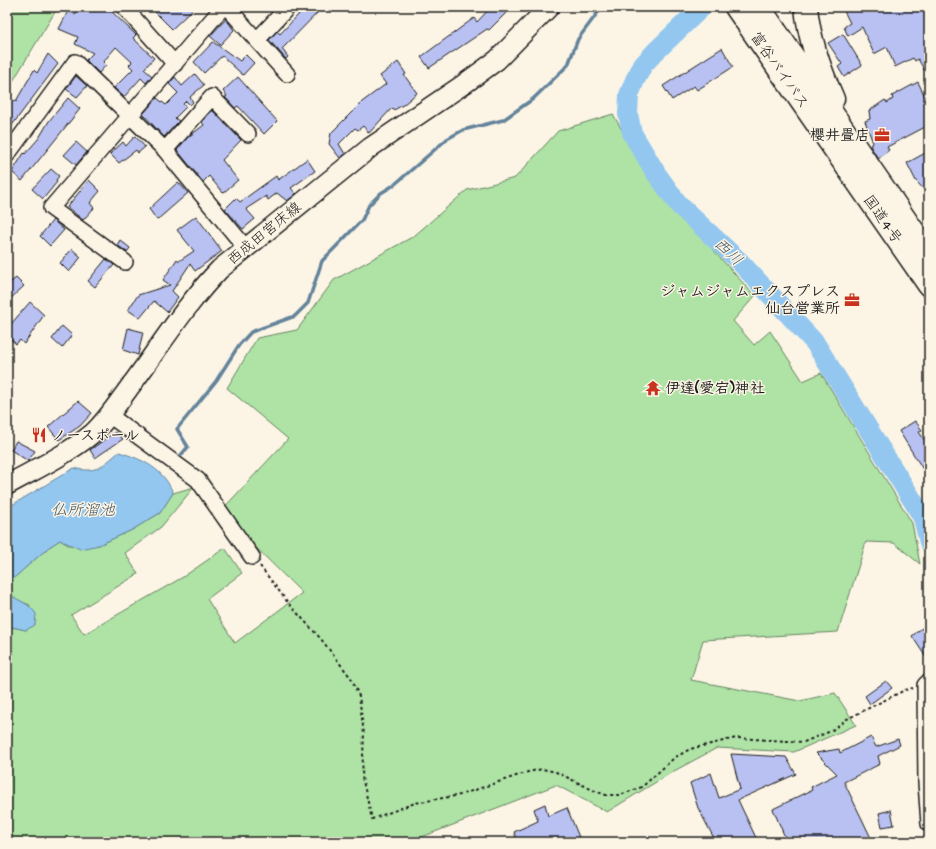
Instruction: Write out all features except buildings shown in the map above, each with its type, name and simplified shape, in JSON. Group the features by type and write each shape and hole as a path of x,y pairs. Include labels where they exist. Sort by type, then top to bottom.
{"highway":[{"name":"富谷バイパス","path":"736,7 845,150"},
{"name":"富谷バイパス","path":"759,7 845,150"},
{"path":"806,7 813,44 845,150"},
{"name":"国道4号","path":"845,150 929,254"},
{"name":"国道4号","path":"845,150 929,285"}],"main road":[{"name":"西成田宮床線","path":"7,485 78,444 94,432 109,415 201,288 245,247 371,147 497,60 549,7"}],"street":[{"path":"124,7 175,64"},
{"path":"125,262 51,208 223,7"},
{"path":"227,7 287,74"},
{"path":"257,40 288,7"},
{"path":"7,155 75,62 165,150 245,247"},
{"path":"165,150 212,97 248,134"},
{"path":"109,415 198,480 252,557"},
{"path":"927,683 926,783 929,824"}],"path":[{"path":"252,557 321,639 351,678 359,696 364,734 362,777 372,819 414,804 460,795 528,772 542,770 556,772 601,793 620,795 642,787 674,758 690,749 736,738 804,742 831,731 847,719 905,690 927,683"}],"green space":[{"path":"7,7 58,7 7,91"},
{"path":"613,114 650,181 755,296 733,321 754,345 770,331 803,381 821,373 912,523 920,564 894,543 866,542 838,632 703,640 691,680 800,701 835,693 856,725 794,752 717,748 674,771 607,812 556,785 409,842 7,842 7,626 26,630 30,605 17,600 9,594 7,584 49,547 60,540 68,545 99,545 132,530 160,513 173,493 194,487 161,527 125,553 138,574 71,615 84,634 183,577 225,548 242,573 207,599 235,643 302,593 220,512 288,439 227,388 257,338 297,330 334,280 414,236 467,190 515,178 558,131"}],"water":[{"name":"仏所溜池","path":"119,452 144,462 164,477 173,493 160,513 132,530 99,545 80,549 60,540 49,547 7,584 7,508 74,468 88,470 99,468"},
{"path":"7,584 9,594 27,605 36,614 35,625 26,630 7,626"}],"waterway":[{"path":"181,455 188,447 177,429 216,381 239,345 251,332 295,316 308,303 322,261 362,220 369,205 381,193 394,185 447,139 463,130 503,120 533,99 568,65 578,39 602,7"},
{"name":"西川","path":"702,7 643,65 629,95 628,114 632,133 656,173 679,205 740,262 815,343 923,518 929,542"}],"place":[{"name":"櫻井畳店","path":"882,135"},
{"name":"ジャムジャムエクスプレス 仙台営業所","path":"852,300"},
{"name":"伊達(愛宕)神社","path":"653,388"},
{"name":"ノースポール","path":"39,435"}]}
